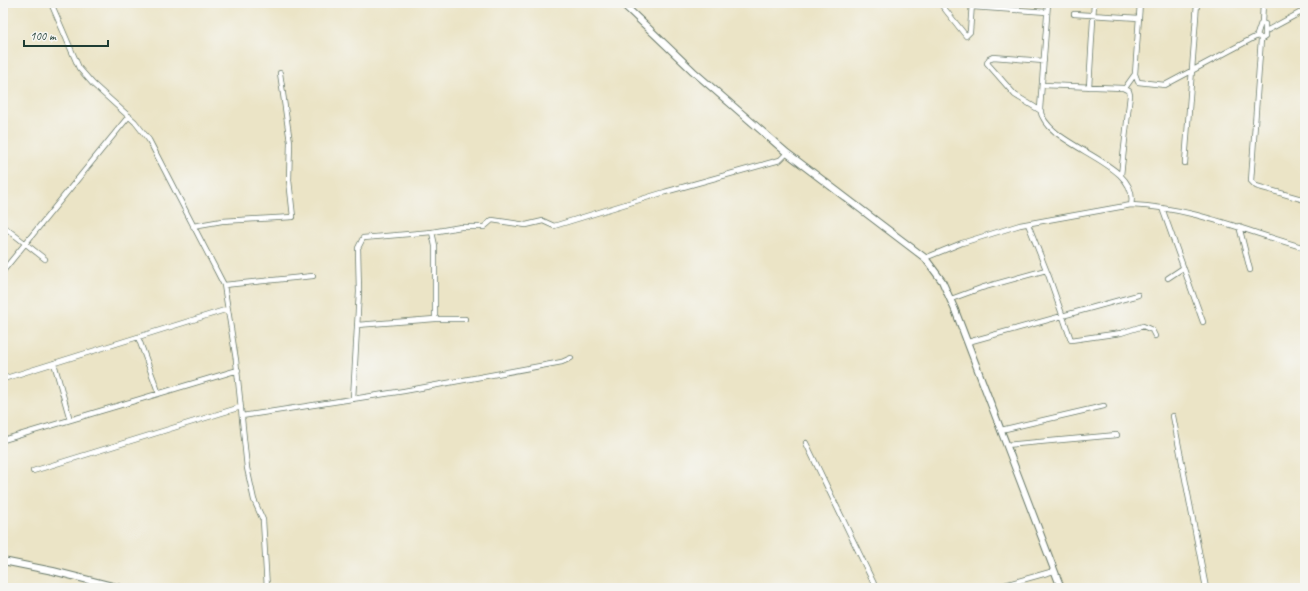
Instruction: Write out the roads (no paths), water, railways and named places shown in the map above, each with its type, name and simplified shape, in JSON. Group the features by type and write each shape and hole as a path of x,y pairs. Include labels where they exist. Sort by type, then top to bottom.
{"street":[{"path":"51,3 79,68 93,84 129,116 149,140 224,285 238,370 248,468 254,500 263,520 268,588"},
{"path":"622,3 693,71 787,153 925,258 942,281 951,299 1061,588"},
{"path":"940,3 966,36 970,32 972,5 1047,12"},
{"path":"1048,3 1040,111 1044,120 1060,134 1121,176 1130,186 1132,195 1131,205"},
{"path":"1089,87 1094,3"},
{"path":"1140,3 1135,74 1138,82 1165,85 1259,38 1265,37 1265,24 1262,23"},
{"path":"1185,163 1197,3"},
{"path":"1263,3 1262,23 1259,25 1251,180 1256,186 1305,200 1305,191"},
{"path":"1266,31 1305,10"},
{"path":"1074,14 1139,18"},
{"path":"1040,111 1015,95 987,63 989,58 993,57 1044,61"},
{"path":"193,226 222,221 293,217 289,180 290,142 280,73"},
{"path":"1125,88 1135,74"},
{"path":"1042,85 1125,88"},
{"path":"1121,176 1130,95 1125,88"},
{"path":"3,271 129,116"},
{"path":"353,399 357,325 358,248 363,238 432,232 461,227 484,227 492,220 526,225 543,221 554,226 665,192 780,160 787,153"},
{"path":"925,258 962,243 1028,224 1131,205 1162,208 1239,226 1305,248"},
{"path":"1162,208 1203,322"},
{"path":"1028,224 1071,340 1108,335 1143,326 1152,330 1155,336"},
{"path":"3,226 45,259"},
{"path":"1239,226 1250,270"},
{"path":"432,232 435,246 436,319"},
{"path":"1168,278 1183,268"},
{"path":"951,299 981,288 1046,270"},
{"path":"224,285 312,276"},
{"path":"968,342 1138,295"},
{"path":"3,378 228,309"},
{"path":"357,325 436,319 465,319"},
{"path":"138,337 159,394"},
{"path":"242,416 353,399 562,362 570,358"},
{"path":"54,363 70,420"},
{"path":"3,440 238,370"},
{"path":"1000,430 1104,406"},
{"path":"33,471 241,407"},
{"path":"1173,416 1206,588"},
{"path":"1006,445 1117,435"},
{"path":"806,442 876,588"},
{"path":"3,561 53,571 120,588"},
{"path":"994,588 1054,571"}]}
